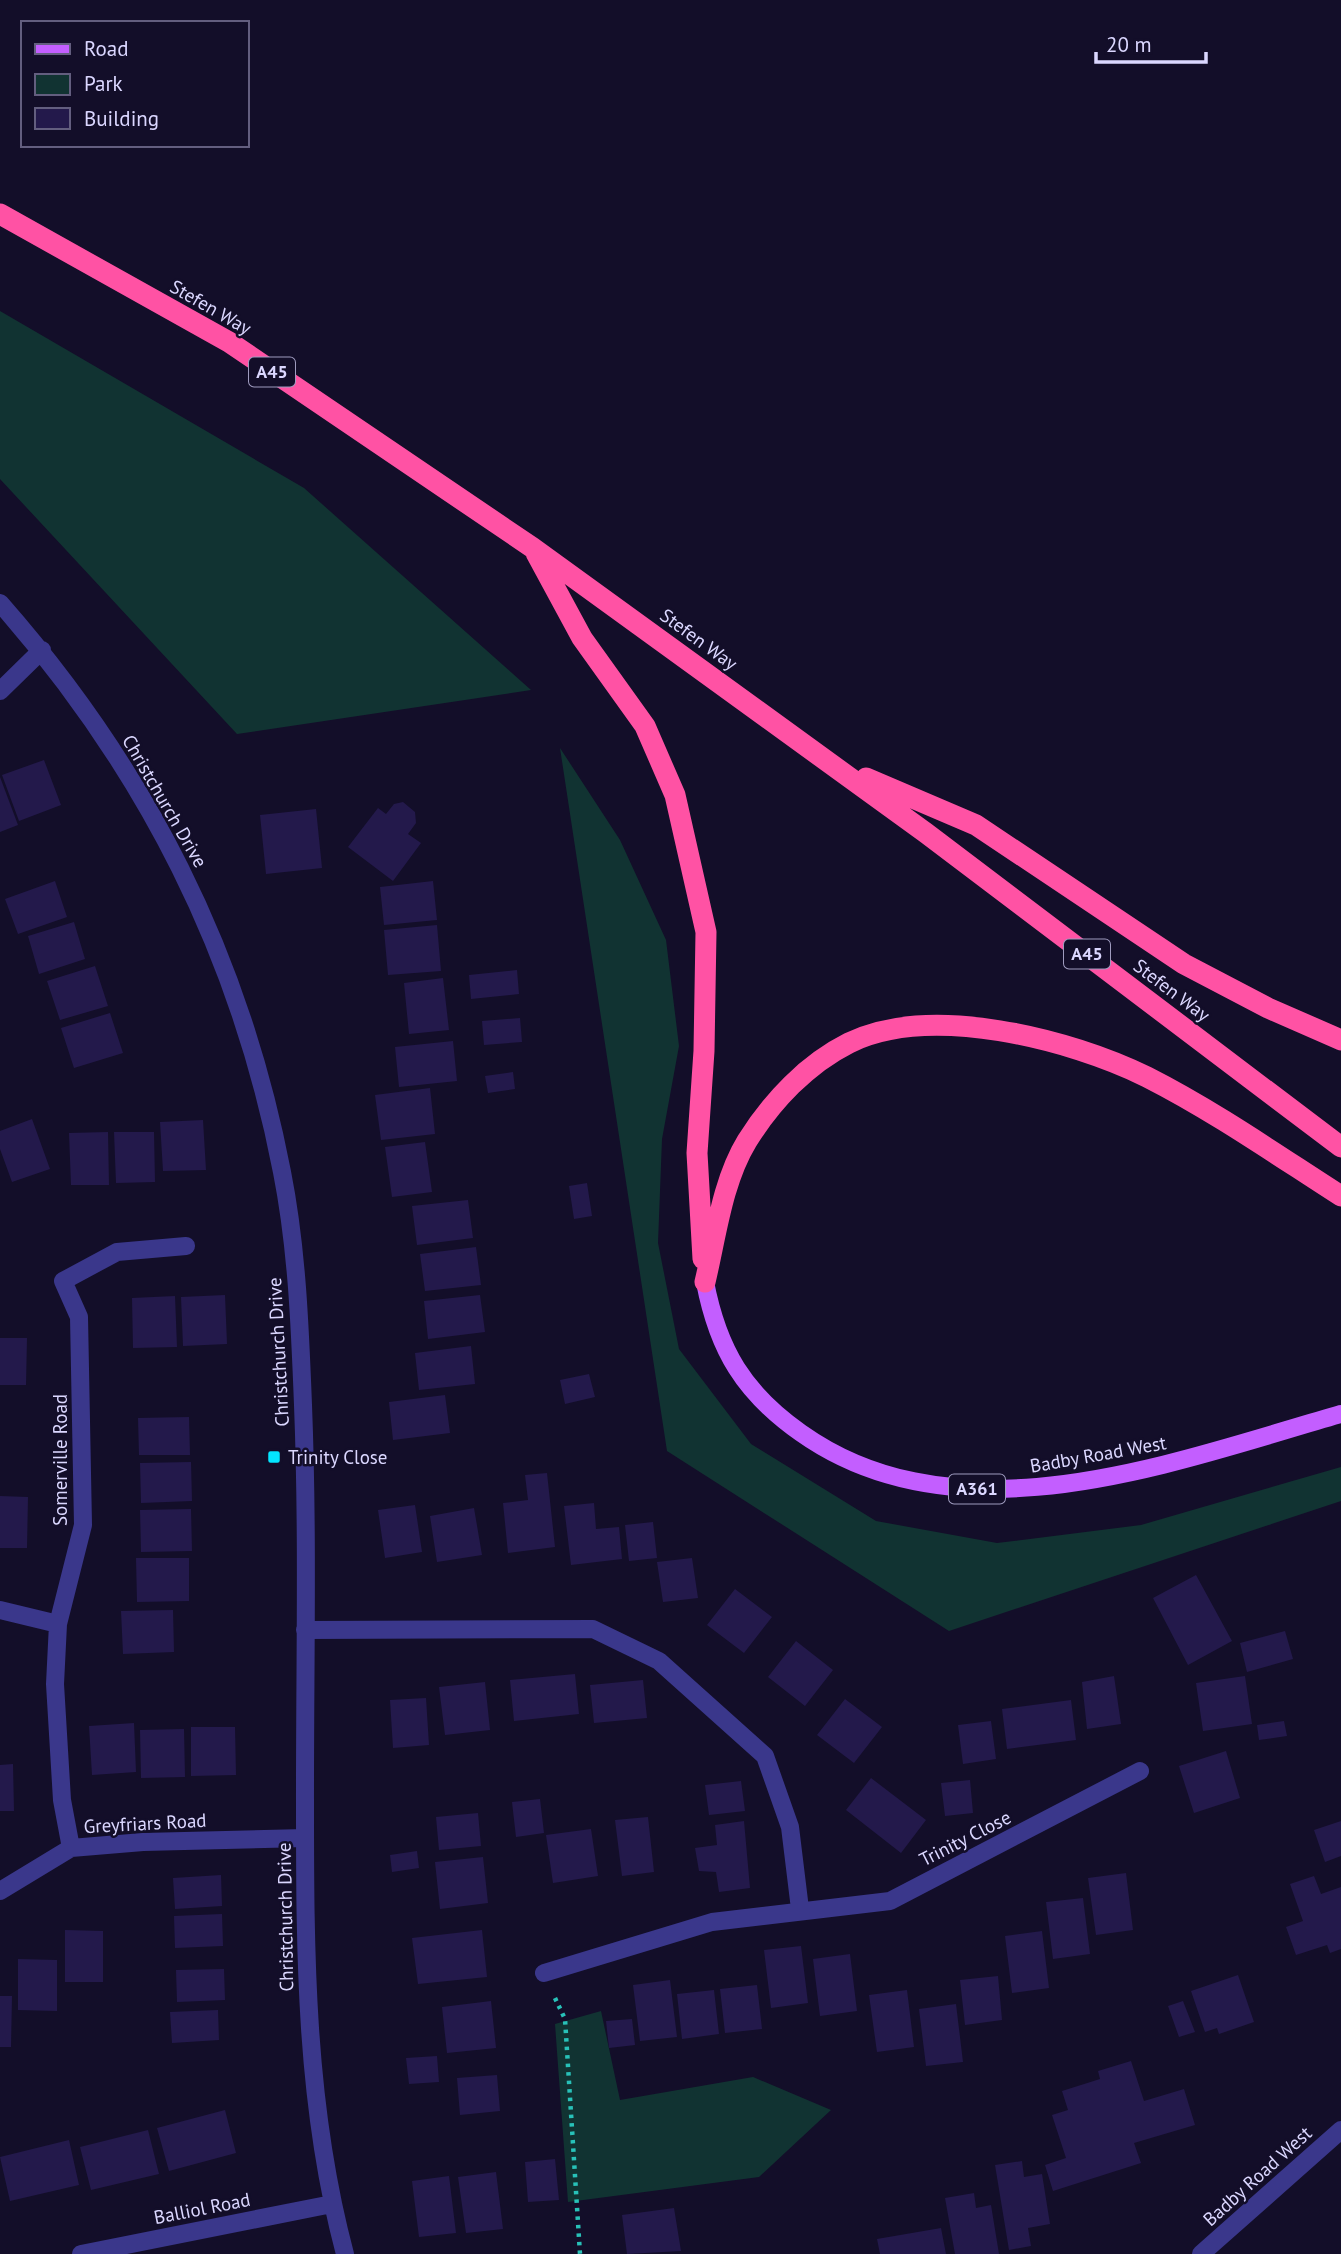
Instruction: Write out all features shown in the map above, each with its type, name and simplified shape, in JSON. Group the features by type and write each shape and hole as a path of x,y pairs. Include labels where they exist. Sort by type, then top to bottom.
{"highway":[{"name":"Stefen Way","path":"0,214 229,342 533,548 832,763 1341,1147"},
{"path":"533,548 582,638 645,726 675,795 705,932 704,1051 697,1153 705,1282"},
{"path":"832,763 976,825 1184,964 1268,1008 1341,1040"},
{"path":"705,1282 728,1184 746,1142 772,1105 801,1075 850,1042 893,1030 943,1026 994,1029 1074,1047 1146,1076 1341,1196"}],"main road":[{"name":"Badby Road West","path":"705,1282 712,1321 729,1361 755,1395 788,1424 824,1450 866,1470 915,1483 1010,1490 1067,1483 1177,1461 1341,1414"}],"street":[{"name":"Christchurch Drive","path":"0,603 42,650 131,777 202,908 254,1048 283,1174 300,1309 305,1470 306,1982 313,2089 332,2204 345,2254"},
{"path":"0,691 42,650"},
{"name":"Somerville Road","path":"71,1848 62,1800 55,1684 58,1624 83,1525 79,1317 63,1281 117,1252 186,1247"},
{"path":"0,1610 58,1624"},
{"path":"305,1630 593,1629 659,1661 765,1756 790,1827 800,1909"},
{"name":"Trinity Close","path":"544,1973 712,1922 800,1909 890,1901 1140,1771"},
{"name":"Greyfriars Road","path":"0,1891 71,1848 142,1842 305,1838"},
{"name":"Badby Road West","path":"1201,2254 1341,2130"},
{"name":"Balliol Road","path":"81,2254 332,2204"}],"path":[{"path":"544,1973 565,2019 580,2254"}],"green space":[{"path":"0,311 304,488 531,690 237,734 0,479"},
{"path":"560,748 620,840 666,940 679,1046 662,1139 658,1243 679,1349 751,1444 876,1521 997,1543 1141,1525 1341,1467 1341,1501 949,1631 667,1451"},
{"path":"601,2011 620,2100 753,2077 831,2110 759,2177 568,2202 555,2024"}],"building":[{"path":"44,760 61,805 19,821 2,775"},
{"path":"0,777 18,825 0,832"},
{"path":"403,802 415,812 416,823 408,834 421,843 393,881 348,847 378,808 386,814 394,804"},
{"path":"316,809 322,868 266,874 260,815"},
{"path":"55,881 67,917 18,934 5,899"},
{"path":"433,881 437,920 384,925 380,887"},
{"path":"74,922 85,959 39,974 28,936"},
{"path":"437,925 441,971 388,975 384,930"},
{"path":"95,966 108,1006 60,1020 47,981"},
{"path":"517,970 519,994 471,999 469,975"},
{"path":"443,978 449,1030 409,1034 404,983"},
{"path":"110,1013 123,1053 74,1068 61,1028"},
{"path":"520,1018 522,1042 484,1045 482,1021"},
{"path":"453,1041 457,1081 399,1087 395,1047"},
{"path":"513,1072 515,1089 488,1093 485,1076"},
{"path":"430,1088 435,1134 381,1140 375,1095"},
{"path":"32,1119 50,1169 12,1182 0,1149 0,1131"},
{"path":"203,1120 206,1170 163,1171 160,1122"},
{"path":"108,1132 109,1185 71,1185 69,1133"},
{"path":"114,1132 154,1132 155,1182 116,1183"},
{"path":"425,1142 432,1192 392,1197 385,1147"},
{"path":"587,1183 592,1216 574,1219 569,1186"},
{"path":"468,1200 473,1238 417,1245 412,1206"},
{"path":"476,1247 481,1285 425,1291 420,1254"},
{"path":"225,1295 227,1344 183,1346 181,1297"},
{"path":"480,1295 485,1332 428,1339 424,1301"},
{"path":"175,1296 177,1347 133,1348 132,1298"},
{"path":"0,1338 27,1338 26,1385 0,1385"},
{"path":"471,1346 475,1384 419,1390 415,1353"},
{"path":"589,1374 595,1397 565,1404 560,1380"},
{"path":"445,1395 450,1433 393,1440 389,1402"},
{"path":"189,1417 190,1455 139,1455 138,1418"},
{"path":"191,1462 192,1501 141,1503 140,1463"},
{"path":"547,1473 555,1547 508,1553 503,1503 528,1500 525,1475"},
{"path":"0,1496 28,1497 27,1548 0,1548"},
{"path":"594,1503 596,1529 619,1527 622,1559 571,1565 564,1506"},
{"path":"415,1505 422,1552 385,1558 378,1510"},
{"path":"474,1508 482,1555 437,1562 430,1516"},
{"path":"191,1509 192,1551 141,1552 140,1510"},
{"path":"653,1522 657,1558 629,1561 625,1525"},
{"path":"136,1558 189,1558 189,1601 137,1602"},
{"path":"692,1558 698,1598 663,1602 657,1562"},
{"path":"1196,1575 1232,1641 1188,1665 1153,1598"},
{"path":"735,1589 772,1617 744,1653 707,1625"},
{"path":"173,1610 174,1652 123,1654 121,1611"},
{"path":"1285,1631 1293,1659 1247,1672 1240,1643"},
{"path":"796,1641 833,1670 805,1706 768,1677"},
{"path":"575,1674 579,1714 514,1721 510,1680"},
{"path":"1114,1676 1121,1724 1087,1729 1082,1682"},
{"path":"1245,1676 1252,1724 1203,1731 1196,1683"},
{"path":"643,1680 647,1718 594,1723 590,1685"},
{"path":"485,1682 490,1730 445,1735 439,1687"},
{"path":"426,1698 429,1745 393,1748 390,1700"},
{"path":"845,1699 882,1727 854,1763 817,1735"},
{"path":"1071,1700 1076,1740 1007,1749 1002,1709"},
{"path":"991,1721 996,1759 963,1764 958,1725"},
{"path":"1284,1721 1287,1736 1259,1740 1257,1725"},
{"path":"134,1723 136,1772 92,1775 89,1726"},
{"path":"191,1727 235,1727 236,1775 191,1776"},
{"path":"184,1729 185,1777 141,1778 140,1730"},
{"path":"1226,1751 1240,1798 1194,1813 1179,1766"},
{"path":"13,1764 14,1811 0,1811 0,1765"},
{"path":"871,1778 926,1820 901,1853 846,1810"},
{"path":"970,1780 973,1813 945,1816 941,1783"},
{"path":"741,1781 745,1811 709,1815 705,1785"},
{"path":"540,1799 544,1833 516,1837 512,1802"},
{"path":"478,1813 481,1846 439,1850 436,1817"},
{"path":"648,1817 654,1872 622,1876 615,1820"},
{"path":"744,1821 750,1888 719,1892 716,1872 699,1871 695,1848 717,1845 715,1825"},
{"path":"1341,1821 1341,1856 1325,1862 1314,1830"},
{"path":"591,1829 598,1876 553,1883 546,1835"},
{"path":"417,1851 419,1868 392,1872 390,1855"},
{"path":"483,1857 488,1903 440,1909 435,1862"},
{"path":"1126,1873 1133,1930 1096,1935 1088,1878"},
{"path":"221,1875 222,1906 175,1909 173,1878"},
{"path":"1314,1876 1321,1894 1341,1887 1341,1949 1330,1953 1327,1945 1296,1955 1286,1927 1303,1921 1290,1884"},
{"path":"1083,1898 1090,1954 1053,1959 1046,1902"},
{"path":"222,1914 223,1946 175,1948 174,1916"},
{"path":"65,1930 103,1931 103,1982 65,1982"},
{"path":"482,1930 487,1977 418,1984 412,1938"},
{"path":"1042,1931 1049,1988 1012,1993 1005,1936"},
{"path":"801,1946 808,2003 771,2008 764,1950"},
{"path":"850,1954 857,2011 820,2016 813,1959"},
{"path":"18,1959 57,1960 57,2011 18,2010"},
{"path":"224,1969 225,2000 177,2002 176,1970"},
{"path":"1238,1975 1254,2022 1219,2034 1217,2028 1205,2032 1191,1991"},
{"path":"998,1976 1002,2020 965,2025 960,1980"},
{"path":"670,1980 677,2037 640,2041 633,1985"},
{"path":"757,1985 762,2029 725,2033 720,1989"},
{"path":"714,1990 719,2034 682,2039 677,1994"},
{"path":"907,1990 914,2047 877,2052 869,1995"},
{"path":"0,1996 12,1996 11,2047 0,2047"},
{"path":"491,2001 496,2048 447,2053 442,2007"},
{"path":"1183,2001 1195,2032 1179,2037 1168,2006"},
{"path":"956,2004 963,2062 926,2066 919,2009"},
{"path":"218,2010 219,2040 172,2043 170,2012"},
{"path":"632,2019 635,2045 609,2048 606,2021"},
{"path":"437,2056 439,2082 409,2084 406,2058"},
{"path":"1131,2061 1144,2101 1184,2089 1195,2125 1134,2143 1141,2163 1053,2191 1045,2165 1066,2158 1052,2115 1068,2110 1062,2091 1100,2079 1098,2071"},
{"path":"497,2075 500,2111 460,2115 457,2078"},
{"path":"225,2110 236,2153 169,2171 157,2128"},
{"path":"148,2130 159,2174 91,2190 80,2147"},
{"path":"69,2140 79,2185 10,2201 0,2157"},
{"path":"555,2159 559,2200 528,2202 525,2162"},
{"path":"1022,2161 1024,2177 1042,2174 1050,2224 1028,2228 1031,2246 1009,2250 995,2165"},
{"path":"496,2172 503,2229 466,2233 458,2177"},
{"path":"449,2176 456,2233 419,2237 412,2181"},
{"path":"974,2193 976,2208 991,2205 999,2254 955,2254 945,2198"},
{"path":"674,2208 681,2251 627,2254 622,2215"},
{"path":"941,2228 946,2254 880,2254 877,2239"}],"place":[{"name":"Trinity Close","path":"274,1457"}]}
